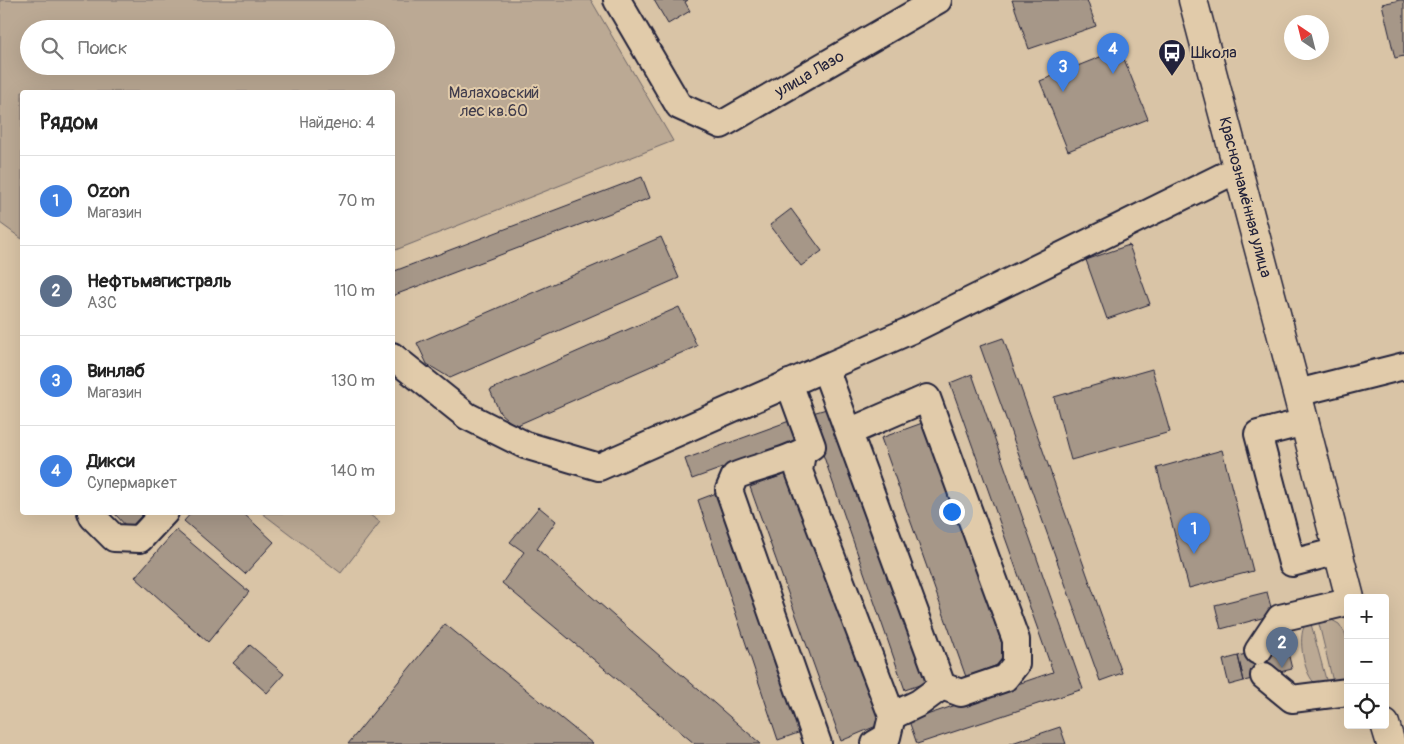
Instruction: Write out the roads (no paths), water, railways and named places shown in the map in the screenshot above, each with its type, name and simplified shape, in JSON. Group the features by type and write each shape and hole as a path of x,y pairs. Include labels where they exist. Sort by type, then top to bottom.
{"main road":[{"name":"Краснознамённая улица","path":"1193,0 1298,393 1349,594"}],"street":[{"name":"улица Лазо","path":"617,0 679,106 721,125 938,0"},
{"path":"395,358 467,416 525,445 599,467 911,330 1238,169"},
{"path":"1298,393 1404,366"},
{"path":"826,368 849,432 942,686 961,693 1005,678 1016,664 1016,640 927,398 849,432"},
{"path":"789,383 812,446 802,453 755,467 735,476 729,490 818,744"},
{"path":"1305,422 1258,434 1292,563 1338,551"},
{"path":"802,453 799,472 892,716 886,737 875,744"},
{"path":"92,515 114,538 140,539 162,515"},
{"path":"1258,651 1280,618 1344,603"},
{"path":"1264,676 1292,699 1344,692"},
{"path":"892,716 919,703 942,686"}],"place":[{"name":"Дикси","path":"1113,74"},
{"name":"Школа","path":"1172,77"},
{"name":"Винлаб","path":"1063,92"},
{"name":"Ozon","path":"1194,554"},
{"name":"Нефтьмагистраль","path":"1282,668"}],"park label":[{"name":"Малаховский лес кв.60","path":"494,102"}]}
